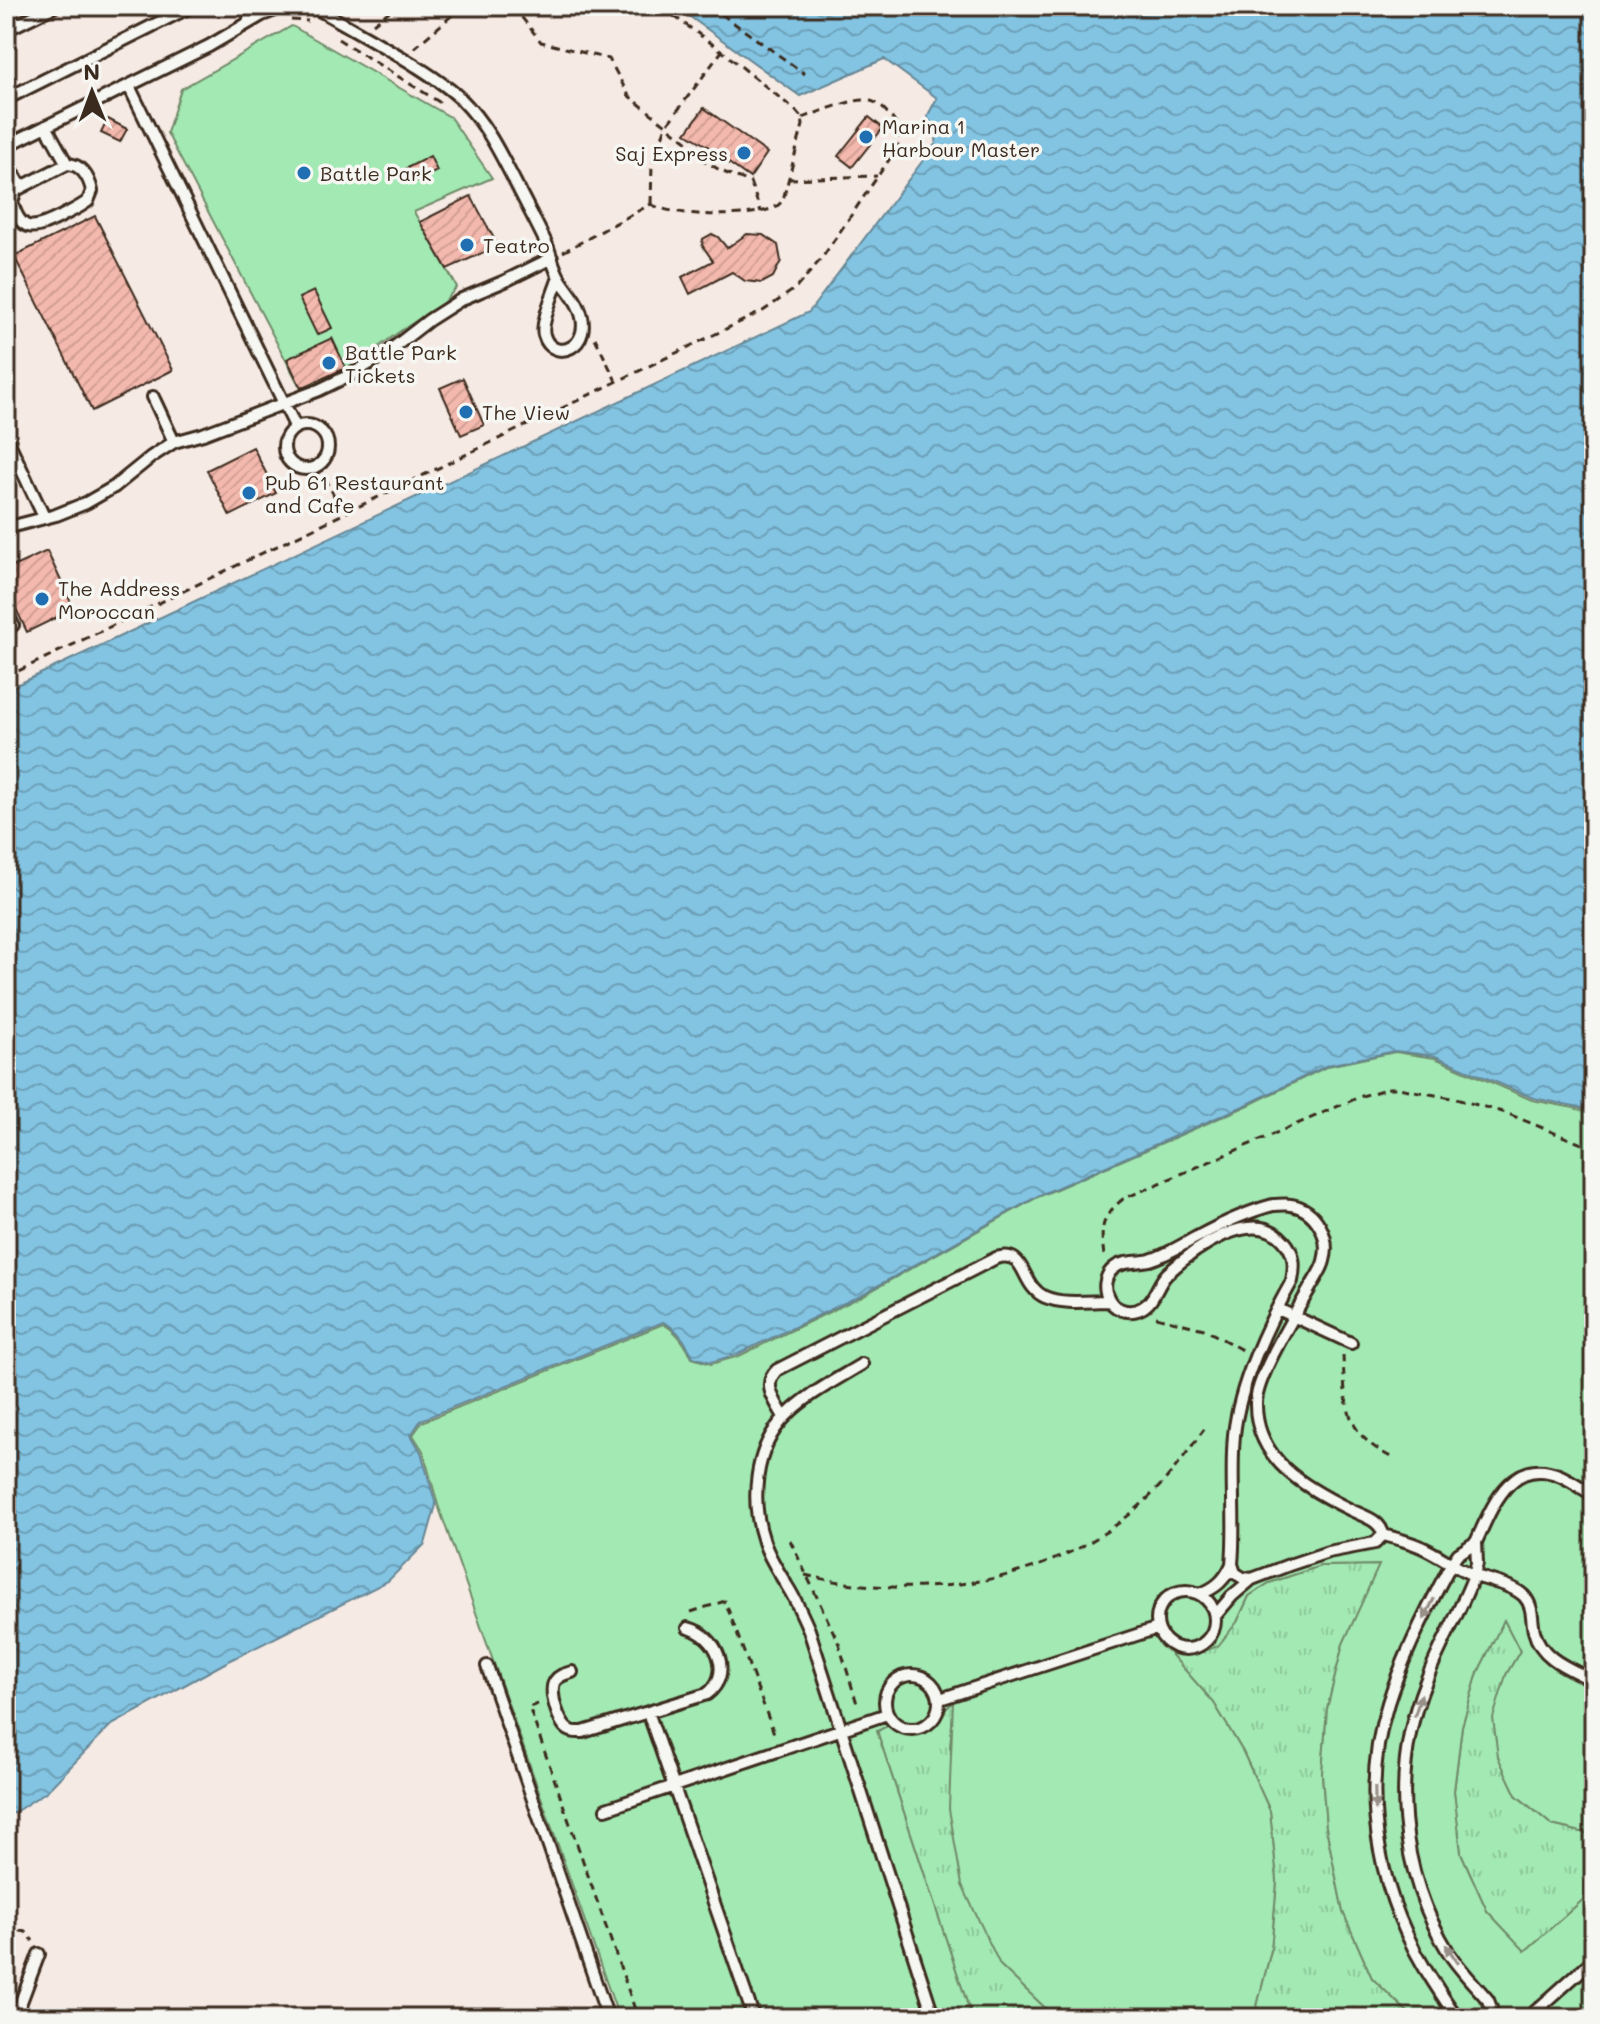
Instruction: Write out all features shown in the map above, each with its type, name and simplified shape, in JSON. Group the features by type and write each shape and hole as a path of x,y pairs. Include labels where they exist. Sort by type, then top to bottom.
{"lane":[{"path":"6,30 55,6"},
{"path":"6,99 192,6"},
{"path":"248,22 254,6"},
{"path":"6,146 209,46 262,15 286,6"},
{"path":"312,6 444,84 479,119 493,139 583,322 581,338 576,345 560,350 551,347 542,332 559,277"},
{"path":"129,86 295,426"},
{"path":"46,126 67,164"},
{"path":"6,160 21,186"},
{"path":"67,164 83,171 91,185 91,196 84,205 41,227 29,227 19,218 12,202 13,195 21,186 67,164"},
{"path":"6,528 71,510 101,495 174,442 319,390 352,374 384,355 453,304 552,258"},
{"path":"153,397 174,442"},
{"path":"312,425 325,435 328,451 319,465 305,470 291,464 286,458 283,452 285,437 295,426 312,425"},
{"path":"9,443 44,517"},
{"path":"6,611 13,625"},
{"path":"1109,1301 1105,1284 1107,1276 1124,1263 1150,1260 1225,1222 1273,1205 1292,1205 1308,1212 1321,1226 1327,1243 1324,1262 1272,1358 1258,1391 1258,1432 1282,1467 1347,1509 1375,1522 1383,1535"},
{"path":"784,1417 768,1384 770,1376 777,1370 996,1258 1005,1255 1014,1258 1021,1265 1030,1286 1048,1299 1109,1301 1122,1311 1132,1311 1148,1303 1167,1274 1196,1251 1234,1230 1258,1226 1270,1230 1289,1246 1294,1269 1292,1281 1254,1360 1244,1388 1234,1435 1232,1564 1235,1573 1252,1579"},
{"path":"1278,1309 1346,1341"},
{"path":"862,1364 811,1395 784,1417 765,1450 755,1497 764,1544 809,1630 934,2018"},
{"path":"1487,2018 1491,2008 1488,2000 1451,1955 1431,1919 1416,1881 1403,1801 1405,1761 1413,1721 1425,1682 1474,1575 1476,1542 1508,1484 1519,1476 1547,1472 1561,1476 1594,1495"},
{"path":"1383,1535 1422,1547 1451,1564 1510,1587 1527,1598 1533,1630 1544,1651 1552,1660 1594,1681"},
{"path":"1215,1616 1252,1579 1328,1552 1375,1543 1383,1535"},
{"path":"1458,2018 1427,1973 1392,1901 1381,1863 1375,1824 1374,1783 1378,1744 1387,1705 1401,1667 1451,1564 1458,1554 1476,1542"},
{"path":"1200,1594 1220,1584 1232,1564"},
{"path":"1177,1592 1200,1594 1210,1603 1215,1616 1214,1629 1198,1647 1174,1647 1164,1639 1158,1628 1160,1606 1177,1592"},
{"path":"572,1672 556,1679 552,1686 553,1698 565,1727 576,1733 707,1694 719,1682 720,1666 711,1640 688,1628"},
{"path":"940,1699 1158,1628"},
{"path":"487,1666 608,2018"},
{"path":"901,1677 926,1678 938,1691 937,1716 931,1723 916,1730 899,1726 887,1714 885,1697 888,1689 901,1677"},
{"path":"648,1712 754,2018"},
{"path":"606,1809 887,1714"},
{"path":"15,2018 39,1954"},
{"path":"1528,2018 1594,1959"}],"path":[{"path":"361,33 396,6"},
{"path":"404,59 428,34 463,6"},
{"path":"513,6 541,42 609,59 629,96 688,142 703,160 750,182 761,212"},
{"path":"651,204 677,213 713,215 761,212 780,204 803,125 796,111 660,6"},
{"path":"710,6 805,74"},
{"path":"999,6 1008,12 1013,6"},
{"path":"286,20 309,21"},
{"path":"335,38 454,112"},
{"path":"651,204 652,164 666,126 722,51"},
{"path":"6,677 763,311 796,288 822,258 879,176 897,148 900,136 891,117 871,101 860,100 802,118"},
{"path":"789,179 879,176"},
{"path":"552,258 651,204"},
{"path":"583,322 597,341 616,383"},
{"path":"319,465 343,514"},
{"path":"1107,1276 1103,1223 1109,1210 1123,1199 1362,1096 1389,1088 1452,1098 1506,1113 1594,1149"},
{"path":"1132,1311 1204,1329 1238,1347 1254,1360"},
{"path":"1346,1341 1348,1415 1371,1446 1395,1459"},
{"path":"805,1575 849,1584 918,1587 973,1583 1030,1569 1091,1541 1127,1516 1155,1491 1208,1424"},
{"path":"790,1540 839,1644 863,1722"},
{"path":"691,1612 725,1601 780,1750"},
{"path":"553,1698 529,1707 638,2018"},
{"path":"6,1928 30,1934 39,1954"}],"green space":[{"path":"292,26 450,117 492,178 414,212 457,287 443,303 347,370 302,391 167,133 181,89"},
{"path":"1395,1052 1435,1058 1532,1100 1594,1114 1594,1835 1552,1825 1516,1795 1498,1757 1493,1718 1506,1675 1520,1651 1504,1620 1478,1672 1462,1726 1454,1791 1461,1853 1487,1911 1525,1951 1594,1890 1594,2009 1584,2018 1414,2018 1372,1978 1343,1912 1326,1827 1322,1774 1327,1709 1343,1644 1379,1565 1320,1566 1269,1583 1249,1596 1237,1622 1218,1646 1197,1654 1169,1652 1214,1703 1243,1752 1270,1811 1277,1881 1271,1950 1254,2018 1056,2018 1000,1965 962,1885 949,1809 953,1702 926,1729 889,1725 877,1731 972,2018 619,2018 438,1505 423,1451 413,1435 422,1422 663,1324 680,1338 692,1358 711,1364 739,1356 862,1296 1038,1197 1249,1105 1328,1066"},
{"path":"1380,1565 1343,1644 1327,1709 1322,1774 1326,1827 1343,1912 1372,1978 1414,2018 1254,2018 1271,1950 1277,1881 1270,1811 1243,1752 1214,1703 1168,1651 1197,1654 1237,1622 1249,1596 1269,1583 1320,1566"},
{"path":"1504,1619 1520,1651 1506,1675 1516,1795 1552,1825 1594,1835 1594,1890 1525,1952 1487,1911 1461,1853 1454,1791 1462,1726 1478,1672"},
{"path":"954,1701 950,1747 1000,1965 1056,2018 972,2018 877,1731 889,1725 926,1729"}],"water":[{"path":"675,6 979,6 1006,18 1034,6 1594,6 1594,1112 1533,1098 1435,1056 1395,1051 1328,1065 1248,1104 1038,1196 861,1295 738,1354 711,1362 693,1357 681,1336 663,1322 421,1420 411,1435 421,1452 436,1505 425,1544 388,1581 223,1664 110,1726 47,1791 6,1818 6,690 809,312 936,143 937,131 927,117 937,98 884,59 800,96"}],"building":[{"path":"704,108 767,153 750,178 686,133"},
{"path":"869,117 883,128 852,167 838,156"},
{"path":"108,119 127,129 120,142 101,133"},
{"path":"430,156 437,171 413,183 405,169"},
{"path":"471,196 498,246 447,269 420,222"},
{"path":"95,216 173,370 92,411 14,256"},
{"path":"712,234 727,248 747,234 763,235 778,245 781,261 773,277 762,283 745,281 732,272 690,294 682,277 713,261 702,245 703,239"},
{"path":"314,291 332,328 317,335 299,298"},
{"name":"Battle Park Tickets","path":"332,338 346,368 301,388 287,359"},
{"path":"463,378 484,425 461,435 440,388"},
{"path":"253,447 276,493 230,516 207,470"},
{"path":"47,551 74,609 27,632 6,588 6,570"}],"place":[{"name":"Marina 1 Harbour Master","path":"866,137"},
{"name":"Saj Express","path":"744,153"},
{"name":"Battle Park","path":"304,173"},
{"name":"Teatro","path":"467,245"},
{"name":"Battle Park Tickets","path":"329,363"},
{"name":"The View","path":"466,412"},
{"name":"Pub 61 Restaurant and Cafe","path":"249,493"},
{"name":"The Address Moroccan","path":"42,599"}]}
